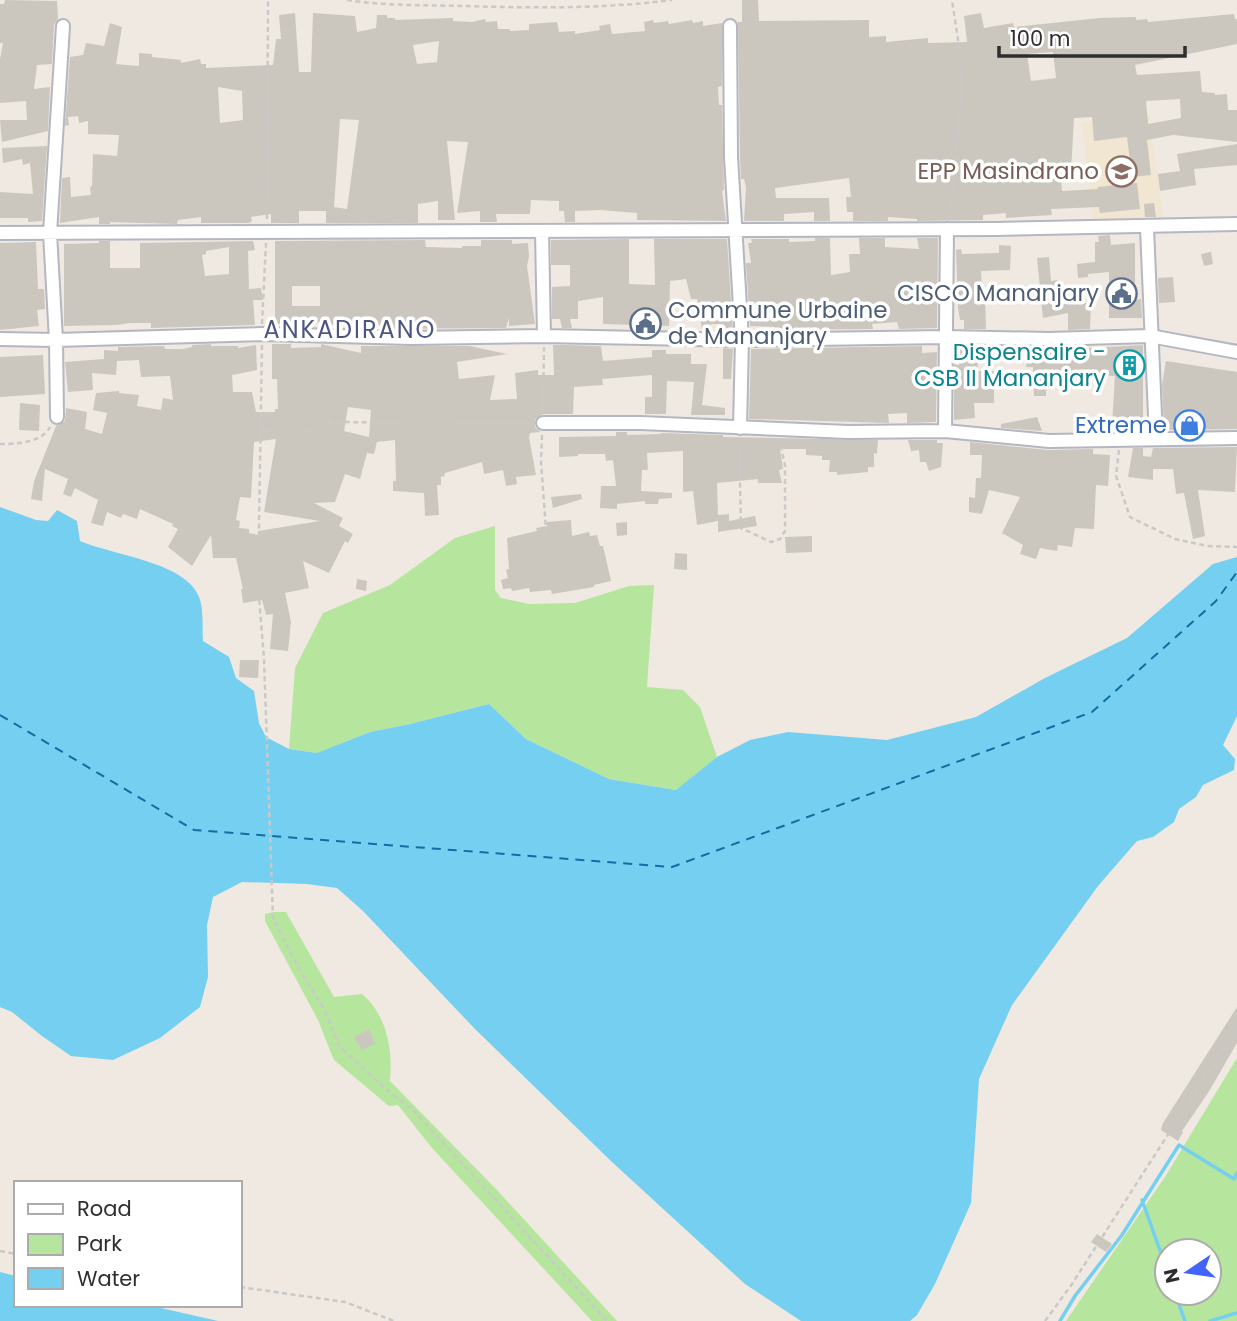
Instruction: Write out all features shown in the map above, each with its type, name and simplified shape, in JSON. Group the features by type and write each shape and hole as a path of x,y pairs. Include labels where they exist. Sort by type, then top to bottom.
{"street":[{"path":"57,416 50,233 63,26"},
{"path":"730,26 732,157 742,340 740,428"},
{"path":"0,233 1147,228 1237,224"},
{"path":"1147,228 1156,439"},
{"path":"945,431 947,229"},
{"path":"542,231 544,336"},
{"path":"0,338 56,340 262,334 412,338 544,336 742,340 945,337 1049,340 1150,336 1237,352"},
{"path":"543,423 640,423 848,432 945,431 1049,441 1237,438"}],"path":[{"path":"268,0 267,230 262,334 258,585 264,659 273,919 286,947 324,1009 340,1046 413,1110 607,1321"},
{"path":"347,0 529,9 619,7 672,0"},
{"path":"947,229 955,176 961,98 960,53 953,0"},
{"path":"544,336 541,462 547,543"},
{"path":"0,444 36,439 46,433 57,416"},
{"path":"261,430 302,432 323,426 326,422 362,421 543,423"},
{"path":"740,428 741,528 771,541 780,539 785,531 785,465 777,429"},
{"path":"1119,439 1116,476 1130,517 1175,539 1207,546 1237,547"},
{"path":"1045,1321 1072,1284 1237,1027"},
{"path":"242,1287 345,1303 394,1321"}],"shaded area":[{"name":"EPP Masindrano","path":"1149,114 1163,220 1093,221 1082,122"}],"green space":[{"path":"495,526 495,590 501,598 529,604 575,603 629,586 654,585 647,687 683,690 700,707 717,757 677,790 609,779 526,739 489,704 370,732 318,753 289,749 295,668 323,613 390,585 455,538"},
{"path":"286,912 334,997 362,994 371,1002 383,1023 389,1045 390,1081 496,1189 617,1321 592,1321 432,1148 398,1105 389,1106 334,1060 318,1020 265,921 265,914"},
{"path":"1237,1058 1237,1321 1066,1321 1165,1177"}],"water":[{"path":"0,507 36,520 48,521 57,510 77,521 80,541 147,561 179,575 191,585 201,602 203,641 229,657 236,678 254,691 259,723 266,737 289,749 317,753 370,732 489,704 526,739 609,779 676,790 717,757 750,740 788,732 887,740 976,717 1045,678 1127,638 1213,564 1237,557 1237,716 1223,745 1235,759 1234,770 1203,785 1196,797 1179,809 1174,822 1153,837 1137,841 1098,886 1012,1005 979,1079 971,1203 935,1284 917,1315 910,1321 801,1321 745,1284 612,1162 475,1029 363,911 337,888 307,884 242,882 213,897 207,925 208,977 200,1007 160,1038 113,1060 71,1056 12,1012 0,1007"},
{"path":"0,1272 14,1276 14,1307 157,1307 218,1321 0,1321"}],"building":[{"path":"5,0 57,1 58,19 54,25 52,64 37,65 34,89 50,87 48,131 2,142 0,120 27,120 26,101 0,103 0,59 3,43 0,43 0,4 4,4"},
{"path":"742,0 758,0 759,21 869,20 869,37 886,36 886,42 928,38 928,43 967,42 964,16 981,13 984,28 1013,23 1014,27 1100,18 1136,17 1136,20 1147,19 1148,22 1234,14 1237,19 1237,44 1135,65 1137,75 1200,71 1202,92 1227,94 1228,110 1237,110 1237,142 1173,135 1147,140 1151,175 1132,177 1127,137 1094,141 1092,117 1074,118 1071,171 1060,171 1062,191 1137,183 1140,209 1100,213 1099,207 1051,209 1052,215 1006,218 1006,213 983,215 983,220 917,221 888,217 888,221 853,221 853,212 847,212 846,197 851,197 849,178 775,188 776,198 829,198 830,221 814,221 814,212 784,214 784,221 744,221 746,187 744,179 741,179 738,22 742,22","holes":["1053,52 1056,78 1031,81 1027,54","1180,99 1181,118 1148,124 1146,101"]},
{"path":"295,13 299,72 311,72 313,13 355,16 357,32 376,28 377,15 387,15 387,18 395,20 453,18 453,21 472,22 485,19 486,22 497,21 498,29 510,31 529,30 529,24 557,22 559,32 575,31 575,34 600,30 599,26 610,24 612,34 645,31 644,22 653,20 654,23 668,21 669,24 703,21 703,26 722,23 722,86 718,87 719,105 722,105 722,191 726,221 637,220 637,213 600,210 575,211 575,222 565,222 564,211 559,211 559,201 531,200 530,214 496,214 497,222 480,222 480,211 457,213 468,142 447,141 455,220 438,220 438,201 418,204 418,223 326,223 326,211 299,211 299,223 271,223 271,214 251,217 252,221 249,223 201,223 201,217 178,220 177,224 99,224 99,217 60,223 62,178 70,177 71,197 91,195 93,154 117,156 119,135 88,134 88,121 79,123 78,116 68,117 69,125 65,126 70,57 83,55 86,43 104,46 110,23 122,27 116,64 139,66 139,53 181,60 181,63 200,59 201,64 206,64 206,68 273,65 276,39 281,39 279,15","holes":["439,41 437,62 417,64 413,45","218,87 242,91 243,120 220,123","340,119 359,120 347,209 334,207"]},
{"path":"1237,144 1237,165 1194,169 1196,185 1160,191 1158,174 1180,171 1177,154"},
{"path":"47,146 42,221 0,218 0,192 33,194 30,163 23,165 22,159 3,163 2,148"},
{"path":"1154,203 1156,217 1145,217 1144,204"},
{"path":"1110,235 1111,245 1135,243 1135,300 1141,299 1142,318 1109,318 1109,272 1078,278 1077,264 1095,262 1095,242 1099,242 1098,236"},
{"path":"815,238 830,238 831,275 850,272 849,254 860,254 859,238 885,238 885,247 919,249 917,238 938,238 937,328 899,329 897,322 872,324 873,329 775,330 775,327 750,326 746,263 751,263 748,243 752,243 751,239 789,239 789,242 815,241"},
{"path":"629,239 629,284 655,285 654,239 727,239 733,331 723,331 723,324 711,324 710,331 702,330 697,299 691,299 686,279 670,281 669,326 603,324 603,297 578,301 578,319 570,319 572,328 562,328 560,319 552,319 552,287 570,286 570,265 551,265 551,240"},
{"path":"425,240 426,247 462,248 481,246 481,240 528,243 527,266 535,324 509,326 509,318 506,328 384,329 384,325 334,325 324,322 275,324 275,241","holes":["292,286 320,286 320,306 292,306"]},
{"path":"110,241 110,268 140,268 140,243 253,241 255,250 248,251 249,289 261,288 263,300 253,300 255,325 151,328 151,323 130,323 64,326 64,244","holes":["229,247 229,274 205,276 202,255 206,254 206,251"]},
{"path":"36,242 38,289 44,289 45,309 37,310 39,326 0,330 0,243"},
{"path":"999,245 1011,246 1010,270 981,271 982,291 985,292 986,329 964,329 964,320 960,320 958,308 956,250 961,249 962,254 999,253"},
{"path":"1211,252 1213,264 1204,266 1201,254"},
{"path":"1049,257 1051,281 1058,280 1063,304 1091,303 1090,329 1068,330 1068,313 1043,318 1037,258"},
{"path":"1173,277 1175,302 1159,303 1158,278"},
{"path":"211,344 238,348 256,345 257,370 232,375 233,392 252,392 256,412 275,412 275,409 278,409 277,379 272,379 272,344 291,344 291,348 321,347 321,344 361,353 361,346 469,346 507,354 457,362 459,379 495,375 490,400 517,399 515,373 538,370 538,375 554,375 553,345 566,345 601,346 603,361 652,357 652,350 666,350 666,354 691,354 691,364 707,364 702,405 725,408 725,415 691,415 694,382 667,381 666,414 645,414 645,397 652,397 652,375 602,379 603,385 574,387 573,414 543,414 535,419 535,427 540,432 530,433 529,437 536,475 516,477 517,484 506,486 503,470 484,474 482,462 445,473 444,477 441,476 441,485 437,485 439,515 425,516 424,493 393,491 393,481 396,481 395,440 377,442 374,454 367,453 360,479 345,474 335,502 314,503 343,518 339,526 353,534 348,543 345,541 329,573 303,561 309,588 285,593 291,622 288,651 270,649 273,614 266,615 262,600 243,603 243,589 236,558 213,558 211,535 192,566 168,547 178,529 172,526 173,524 140,509 137,519 123,514 121,518 107,512 103,526 91,523 98,500 75,488 71,497 63,494 68,479 45,469 42,501 31,499 34,481 56,426 65,421 66,408 87,412 85,429 102,434 107,413 93,410 96,393 119,391 139,395 137,406 161,410 163,398 173,400 170,376 141,377 139,360 117,361 116,375 92,373 93,390 68,392 65,362 104,359 104,350 118,351 118,347 164,346 165,349 183,349 192,345","holes":["348,407 371,410 369,437 344,431","276,439 264,512 320,521 258,531 258,535 249,533 249,529 239,528 240,521 236,520 240,497 251,498 254,442"]},
{"path":"1143,345 1143,418 1140,418 1139,428 1112,425 1115,376 1074,375 1074,379 1058,379 1059,388 1046,390 1046,396 1034,396 1033,367 1026,367 1027,359 1011,361 1009,347 1068,349"},
{"path":"922,346 922,353 937,352 936,422 907,423 907,413 888,414 889,423 749,419 751,349"},
{"path":"959,346 977,346 978,371 994,371 994,403 974,403 975,418 954,420 954,359 956,365 959,365"},
{"path":"723,348 733,349 731,379 723,379"},
{"path":"43,355 45,394 0,397 0,357"},
{"path":"1166,361 1237,372 1237,429 1164,430 1162,385"},
{"path":"20,403 40,405 39,431 19,430"},
{"path":"1037,417 1042,431 1001,428 1001,424"},
{"path":"1085,418 1101,418 1101,431 1085,431"},
{"path":"616,432 627,432 627,435 661,433 878,440 874,467 868,467 868,472 837,475 837,472 829,472 830,460 822,460 822,456 806,455 806,449 780,449 783,469 779,470 782,483 758,483 758,479 717,483 718,515 729,514 729,521 755,516 757,526 718,532 718,521 697,525 693,491 683,492 683,451 647,453 648,470 642,470 641,491 672,493 672,498 659,499 658,504 645,504 645,501 617,504 617,509 600,508 601,486 616,486 613,460 606,461 605,454 559,457 559,437 616,436"},
{"path":"908,440 937,440 937,443 943,443 941,467 929,471 926,462 920,462 919,450 911,451"},
{"path":"970,442 1048,450 1093,449 1093,454 1110,455 1108,486 1096,485 1094,529 1075,528 1072,547 1058,545 1057,551 1040,548 1036,559 1020,554 1023,545 1002,533 1020,497 989,490 982,514 969,512 969,497 975,498 976,478 981,478 982,455 970,455"},
{"path":"1237,447 1235,492 1198,490 1205,536 1193,539 1184,493 1176,494 1173,469 1153,469 1153,480 1128,477 1133,448 1143,448 1143,456 1151,457 1153,448"},
{"path":"581,494 582,499 553,508 551,497"},
{"path":"571,520 572,536 589,532 590,536 597,535 600,546 603,546 611,581 594,587 552,594 551,590 530,592 529,588 512,591 511,588 503,589 501,580 508,578 506,570 509,569 507,538 537,531 536,528 547,526 547,522"},
{"path":"627,522 627,535 617,536 616,523"},
{"path":"812,536 812,552 786,553 785,537"},
{"path":"675,553 687,554 687,570 674,569"},
{"path":"357,579 367,581 366,591 356,589"},
{"path":"240,660 259,660 258,678 239,677"},
{"path":"1237,1007 1237,1043 1178,1141 1161,1130 1163,1123"},
{"path":"369,1029 375,1044 362,1050 354,1037"},
{"path":"1097,1234 1112,1244 1106,1252 1091,1242"}],"waterway":[{"path":"1060,1321 1075,1296 1122,1235 1179,1145 1234,1179 1237,1173"},
{"path":"1142,1200 1155,1237"},
{"path":"1180,1307 1185,1321"},
{"path":"1210,1321 1237,1313"}],"ferry route":[{"path":"0,715 194,830 672,867 1092,712 1216,601 1237,572"}],"place":[{"name":"EPP Masindrano","path":"1122,171"},
{"name":"CISCO Mananjary","path":"1122,293"},
{"name":"Commune Urbaine de Mananjary","path":"645,323"},
{"name":"Dispensaire - CSB II Mananjary","path":"1129,365"},
{"name":"Extreme","path":"1190,425"}],"district":[{"name":"ANKADIRANO","path":"350,329"}]}
